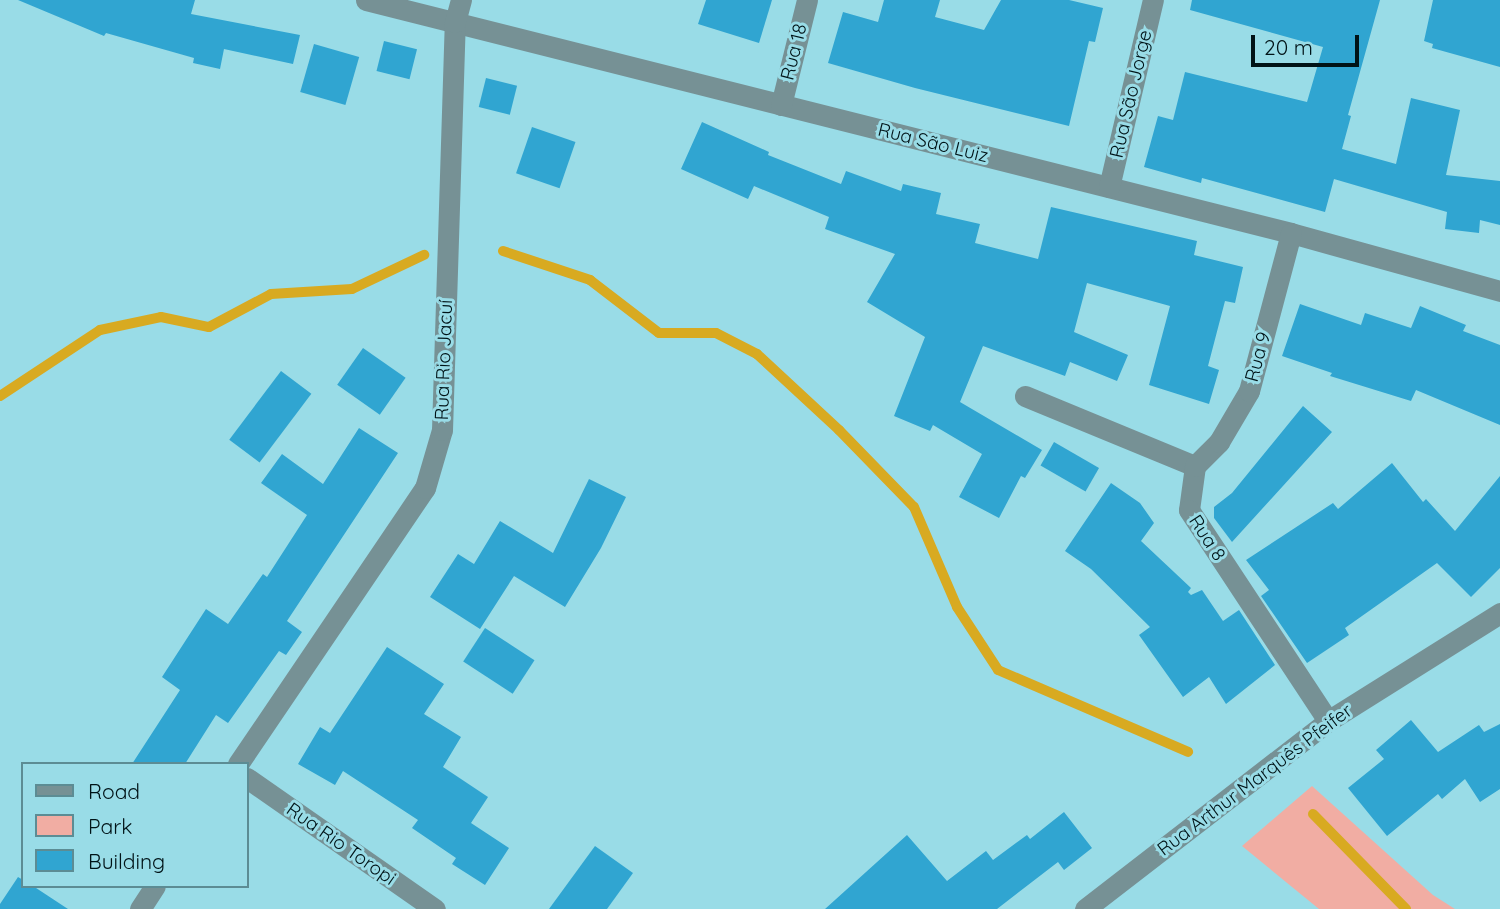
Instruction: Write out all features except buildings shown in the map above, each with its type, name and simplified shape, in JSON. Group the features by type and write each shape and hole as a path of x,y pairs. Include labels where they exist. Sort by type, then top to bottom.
{"street":[{"name":"Rua São Luiz","path":"366,0 1291,233 1500,291"},
{"name":"Rua Rio Jacuí","path":"239,762 425,488 429,476 442,430 455,22 461,0"},
{"name":"Rua 18","path":"781,105 807,0"},
{"name":"Rua São Jorge","path":"1109,187 1153,0"},
{"name":"Rua 9","path":"1195,466 1219,442 1250,391 1291,233"},
{"path":"1025,396 1195,466"},
{"name":"Rua 8","path":"1195,466 1189,510 1328,721"},
{"name":"Rua Arthur Marquês Pfeifer","path":"1085,909 1328,721 1500,613"},
{"name":"Rua Rio Toropi","path":"248,780 435,909"},
{"path":"140,909 154,888"}],"green space":[{"path":"1312,786 1433,895 1455,909 1319,909 1242,846"}],"waterway":[{"path":"503,251 590,280 659,333 716,333 757,354 839,430 914,507 957,607 998,670 1188,752"},
{"path":"0,396 100,330 161,317 209,327 271,294 352,289 424,255"},
{"path":"1313,814 1406,909"}]}
